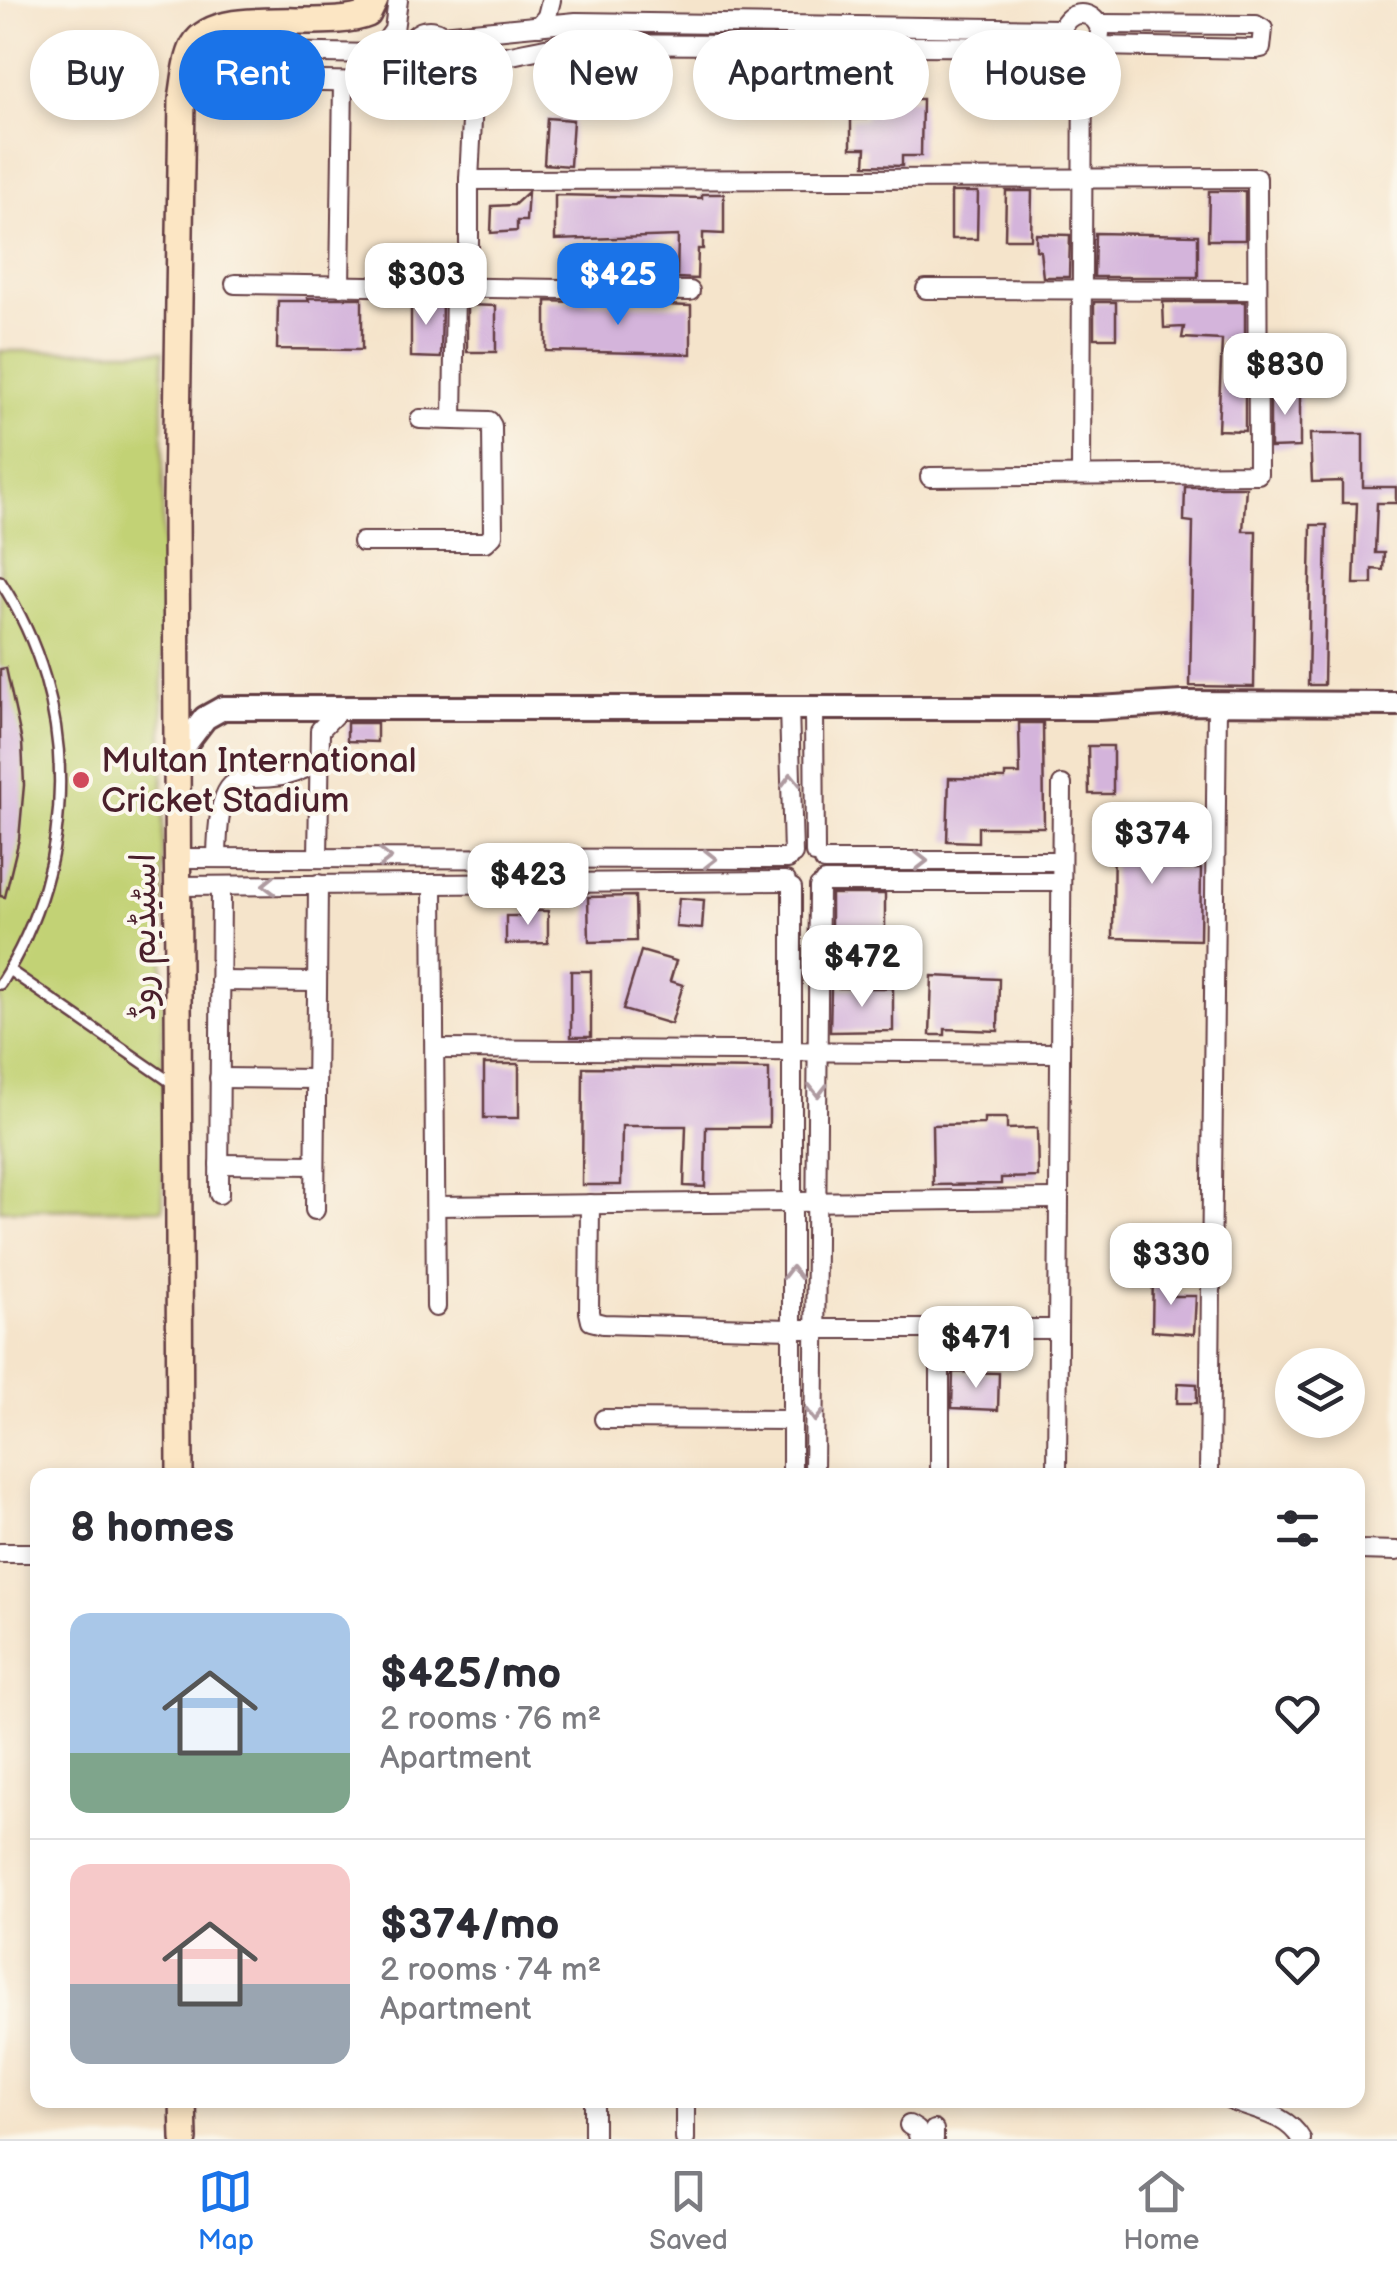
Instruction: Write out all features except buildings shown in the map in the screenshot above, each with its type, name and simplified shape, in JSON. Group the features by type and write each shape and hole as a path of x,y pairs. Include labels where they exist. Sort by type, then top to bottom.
{"main road":[{"name":"اسٹیڈیم روڈ","path":"219,30 246,22 350,20 368,14 375,0"},
{"name":"اسٹیڈیم روڈ","path":"180,1468 176,755 187,120"},
{"path":"183,2108 184,2139"}],"street":[{"path":"394,30 398,0"},
{"path":"539,26 552,0"},
{"path":"1065,0 1073,30"},
{"path":"1076,30 1077,15 1092,13 1256,25 1263,29 1264,40 1256,49 1121,42"},
{"path":"496,30 576,22 949,35"},
{"path":"513,52 572,44 949,40"},
{"path":"325,82 343,82 340,286"},
{"path":"453,420 473,120"},
{"path":"1079,120 1081,475"},
{"path":"469,180 1257,178 1258,474 930,476"},
{"path":"235,284 690,291"},
{"path":"926,289 1257,290"},
{"path":"362,542 486,542 494,535 492,426 488,421 420,419"},
{"path":"1209,1468 1217,704"},
{"path":"176,755 205,718 223,708 1397,704"},
{"path":"790,706 791,856 784,870 789,884 792,1051 792,1468"},
{"path":"318,857 320,730 342,707"},
{"path":"814,707 821,884 814,1468"},
{"path":"217,857 218,815 222,796 230,786 248,776 290,775 319,760"},
{"path":"1057,1468 1062,785"},
{"path":"178,858 791,856 804,850 820,857 1061,860"},
{"path":"178,886 789,884 802,892 821,884 1060,882"},
{"path":"315,1210 318,884"},
{"path":"434,884 436,1307"},
{"path":"219,1194 221,886"},
{"path":"220,980 317,982"},
{"path":"435,1048 1058,1053"},
{"path":"219,1078 316,1079"},
{"path":"219,1164 316,1165"},
{"path":"436,1206 1057,1199"},
{"path":"590,1204 591,1320 603,1324 1057,1329"},
{"path":"940,1329 940,1468"},
{"path":"604,1419 792,1420"},
{"path":"1365,1550 1397,1551"},
{"path":"0,1553 30,1553"},
{"path":"594,2108 594,2139"},
{"path":"685,2108 685,2139"},
{"path":"1254,2108 1295,2128 1301,2139"}],"lane":[{"path":"0,581 42,668 56,724 60,780 51,865 34,920 0,984"},
{"path":"9,970 178,1086"}],"green space":[{"name":"Multan International Cricket Stadium","path":"0,351 163,351 163,1209 0,1210"}],"place":[{"name":"Multan International Cricket Stadium","path":"81,780"}]}
